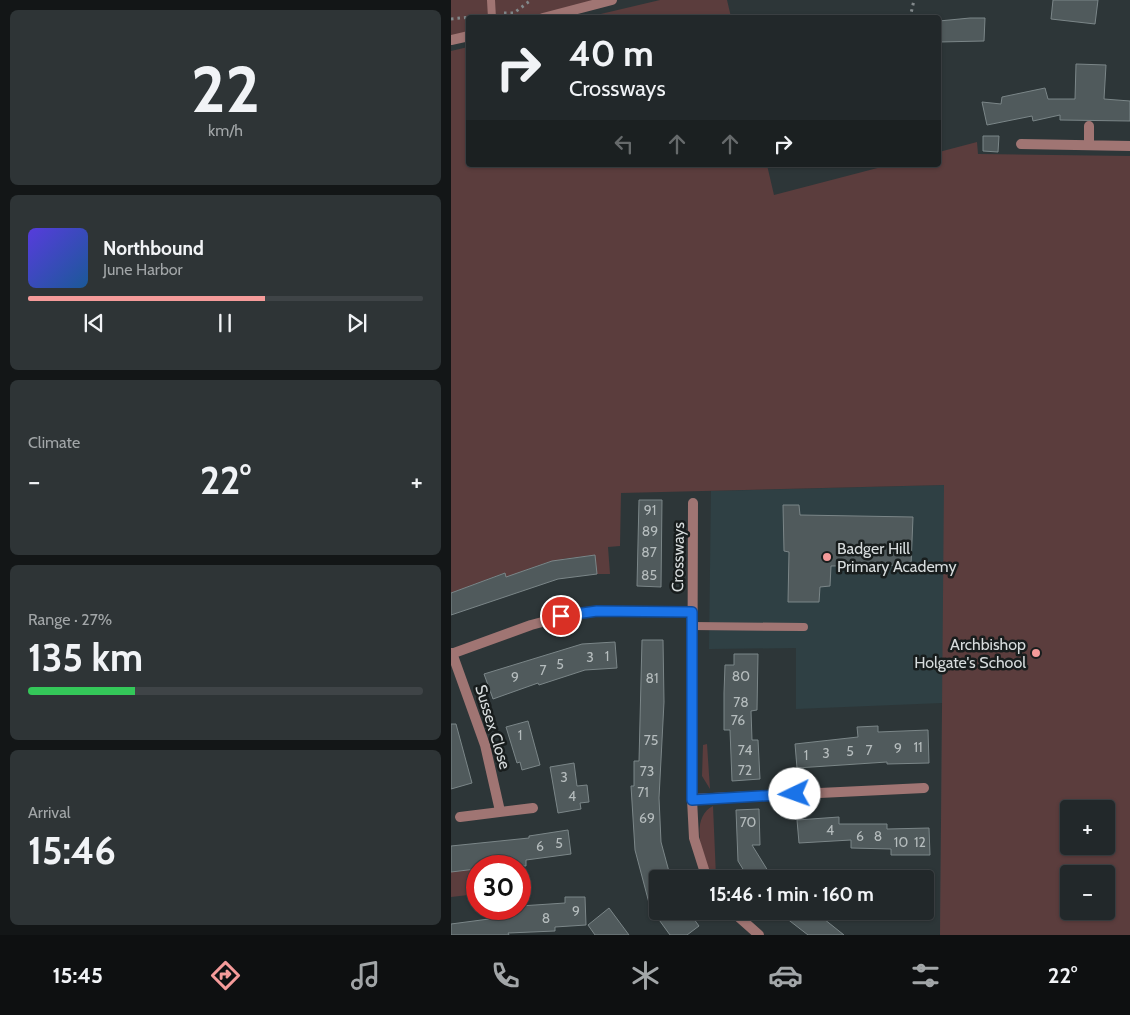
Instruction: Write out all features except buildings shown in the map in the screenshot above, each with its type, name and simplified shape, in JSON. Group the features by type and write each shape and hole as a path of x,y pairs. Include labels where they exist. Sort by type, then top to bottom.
{"street":[{"path":"554,15 612,0"},
{"path":"451,40 466,37"},
{"path":"1089,126 1089,145"},
{"path":"1021,144 1130,146"},
{"name":"Crossways","path":"693,503 692,800 694,838 702,870"},
{"path":"452,654 531,625 579,612 692,612"},
{"name":"Sussex Close","path":"452,654 485,745 500,811"},
{"path":"692,800 923,788"},
{"path":"460,817 533,808"},
{"path":"742,920 759,935"}],"lane":[{"path":"491,0 492,15"},
{"path":"692,626 804,627"}],"path":[{"path":"911,15 914,0"}],"shaded area":[{"path":"451,0 606,0 545,15 466,15 466,35 451,39"},
{"path":"660,0 727,0 731,15 596,15"},
{"path":"466,47 466,167 767,167 774,195 881,167 941,167 941,151 977,142 978,154 1130,156 1130,935 940,935 944,485 621,493 620,546 608,547 610,574 597,574 594,555 562,559 562,565 551,569 548,562 520,572 522,578 508,583 504,573 451,593 451,51"},
{"name":"Archbishop Holgate's School","path":"1130,156 1130,935 940,935 942,703 796,709 796,648 709,649 711,491 944,485"},
{"path":"707,744 710,789 702,776 703,745"},
{"path":"713,806 716,870 709,870 700,839 701,820"},
{"path":"466,870 466,895 451,897 451,872"}],"place":[{"name":"Badger Hill Primary Academy","path":"827,557"},
{"name":"Archbishop Holgate's School","path":"1036,653"}],"route":[{"path":"561,616 597,611 692,612 692,800 795,794"}]}
